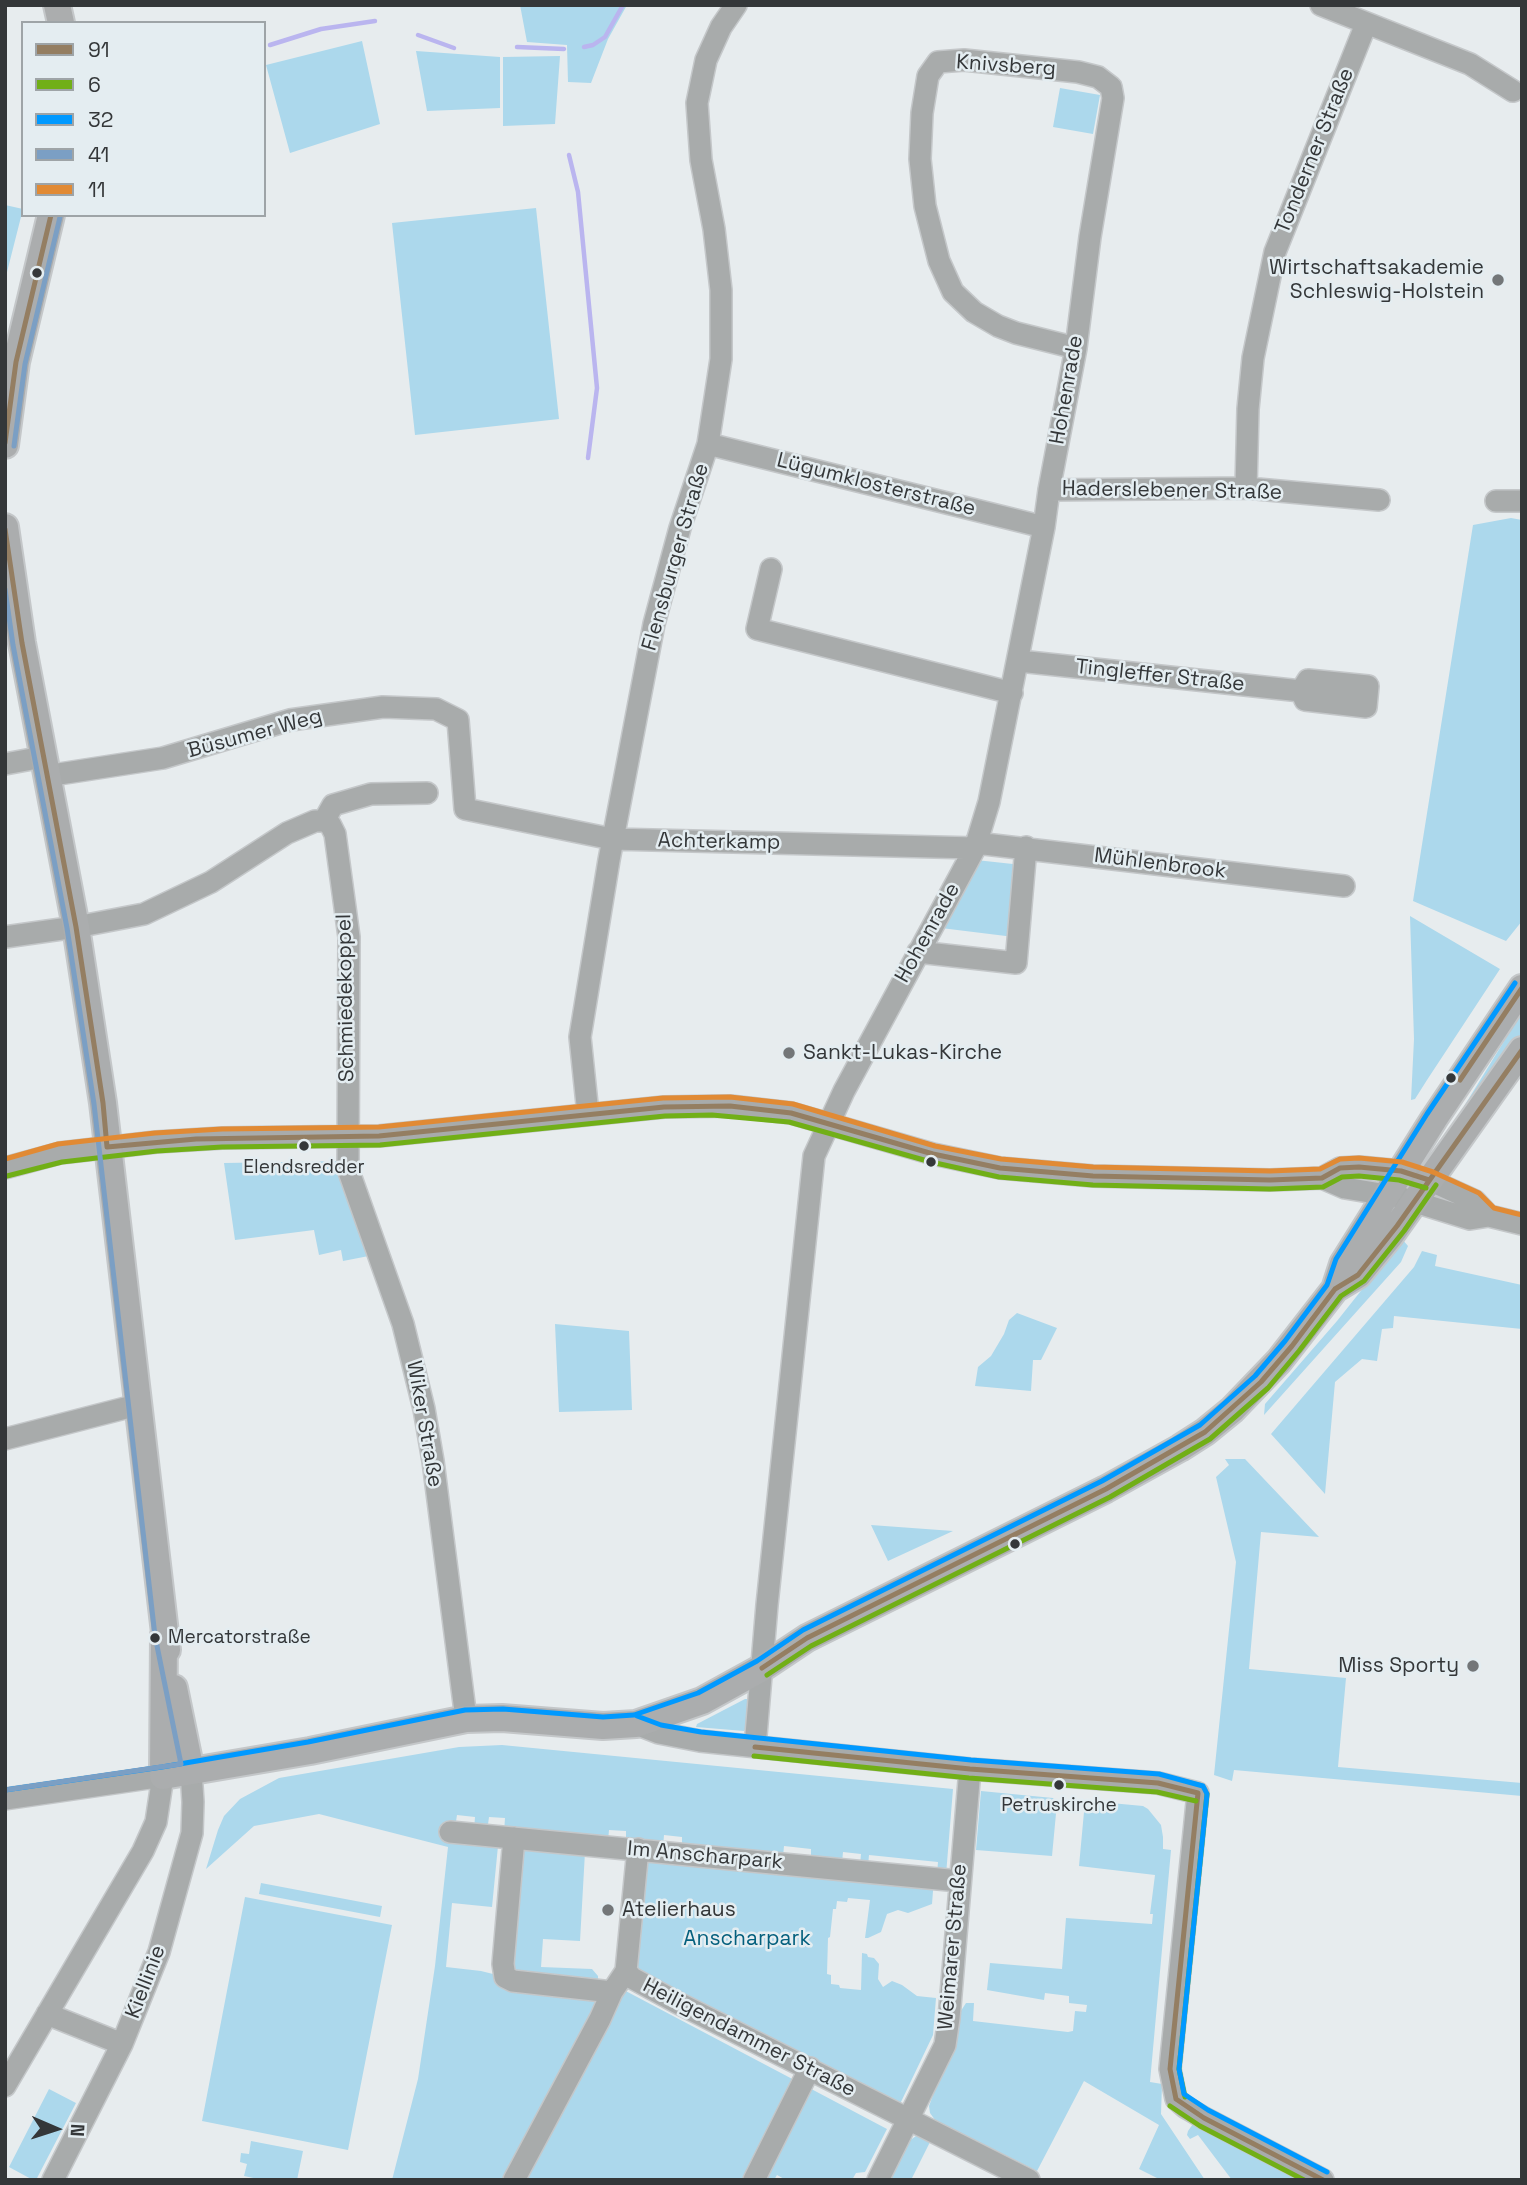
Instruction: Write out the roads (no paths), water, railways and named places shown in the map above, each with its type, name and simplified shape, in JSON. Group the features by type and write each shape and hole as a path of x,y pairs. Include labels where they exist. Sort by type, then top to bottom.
{"main road":[{"path":"5,445 16,362 51,217"},
{"path":"5,527 10,598 76,927 103,1103 164,1634 191,1771"},
{"path":"164,1634 163,1776 319,1749 466,1719 502,1718 603,1726 636,1724 702,1701 762,1668 807,1638 1105,1489 1196,1438 1232,1410 1292,1346 1335,1289 1343,1264 1522,988"},
{"path":"1335,1289 1358,1275 1414,1202 1522,1050"}],"street":[{"name":"Flensburger Straße","path":"588,1114 580,1037 612,839 654,624 680,528 708,444 721,359 721,290 714,229 701,160 697,103 706,60 721,27 736,5"},
{"path":"1321,5 1470,64 1513,91"},
{"name":"Tonderner Straße","path":"1246,488 1248,409 1253,358 1275,252 1366,24"},
{"name":"Knivsberg","path":"1076,348 998,326 974,312 953,292 939,261 925,206 920,159 922,113 928,76 938,62 964,60 1078,72 1098,77 1111,87"},
{"name":"Hohenrade","path":"755,1747 814,1156 828,1123 976,845 989,802 1019,661 1076,348 1090,237 1114,98 1111,87"},
{"name":"Lügumklosterstraße","path":"708,444 1044,527"},
{"name":"Haderslebener Straße","path":"1049,490 1246,488 1379,500"},
{"path":"1496,501 1522,501"},
{"path":"771,569 757,629 1012,693"},
{"name":"Tingleffer Straße","path":"1019,661 1301,691"},
{"name":"Büsumer Weg","path":"5,764 45,767 163,758 290,720 383,707 436,709 458,720 465,809"},
{"path":"5,937 144,914 211,882 287,833 315,821 324,821 333,805 371,794 427,793"},
{"name":"Achterkamp","path":"465,809 612,839 976,845"},
{"name":"Schmiedekoppel","path":"324,821 330,824 335,834 349,937 347,1138"},
{"name":"Mühlenbrook","path":"976,845 1026,848 1344,886"},
{"path":"918,952 1016,963 1026,848"},
{"path":"5,1167 60,1153 196,1139 347,1138 664,1107 730,1106 791,1113 933,1154 1000,1168 1093,1176 1270,1180 1322,1178 1340,1168 1401,1171 1429,1180 1475,1201 1489,1216"},
{"name":"Wiker Straße","path":"347,1138 348,1169 403,1324 424,1409 466,1719"},
{"path":"1322,1178 1338,1186 1387,1195 1470,1219 1489,1216 1522,1224"},
{"path":"5,1439 137,1405"},
{"path":"636,1724 659,1733 755,1747 970,1769 1158,1783 1198,1793 1170,2069 1176,2099 1185,2107 1323,2180"},
{"name":"Weimarer Straße","path":"878,2180 944,2045 949,2018 970,1769"},
{"name":"Kiellinie","path":"53,2180 122,2044 159,1952 192,1833 191,1771"},
{"path":"5,1799 163,1776 156,1822 143,1852 5,2086"},
{"name":"Im Anscharpark","path":"450,1832 959,1881"},
{"path":"514,1838 503,1964 505,1977 513,1981 611,1992"},
{"name":"Heiligendammer Straße","path":"638,1849 626,1971 632,1978 1029,2180"},
{"path":"514,2180 600,2019 611,1992 626,1971"},
{"path":"47,2014 122,2044"},
{"path":"754,2180 810,2068"}],"waterway":[{"path":"584,47 605,37 623,5"},
{"path":"270,45 321,29 375,21"},
{"path":"418,35 454,48"},
{"path":"517,47 564,49"},
{"path":"569,155 578,192 597,388 588,458"}],"place":[{"name":"Wirtschaftsakademie Schleswig-Holstein","path":"1498,280"},
{"name":"Sankt-Lukas-Kirche","path":"789,1053"},
{"name":"Elendsredder","path":"304,1146"},
{"name":"Mercatorstraße","path":"155,1638"},
{"name":"Miss Sporty","path":"1473,1666"},
{"name":"Petruskirche","path":"1059,1785"},
{"name":"Atelierhaus","path":"608,1910"}],"park label":[{"name":"Anscharpark","path":"747,1939"}]}
